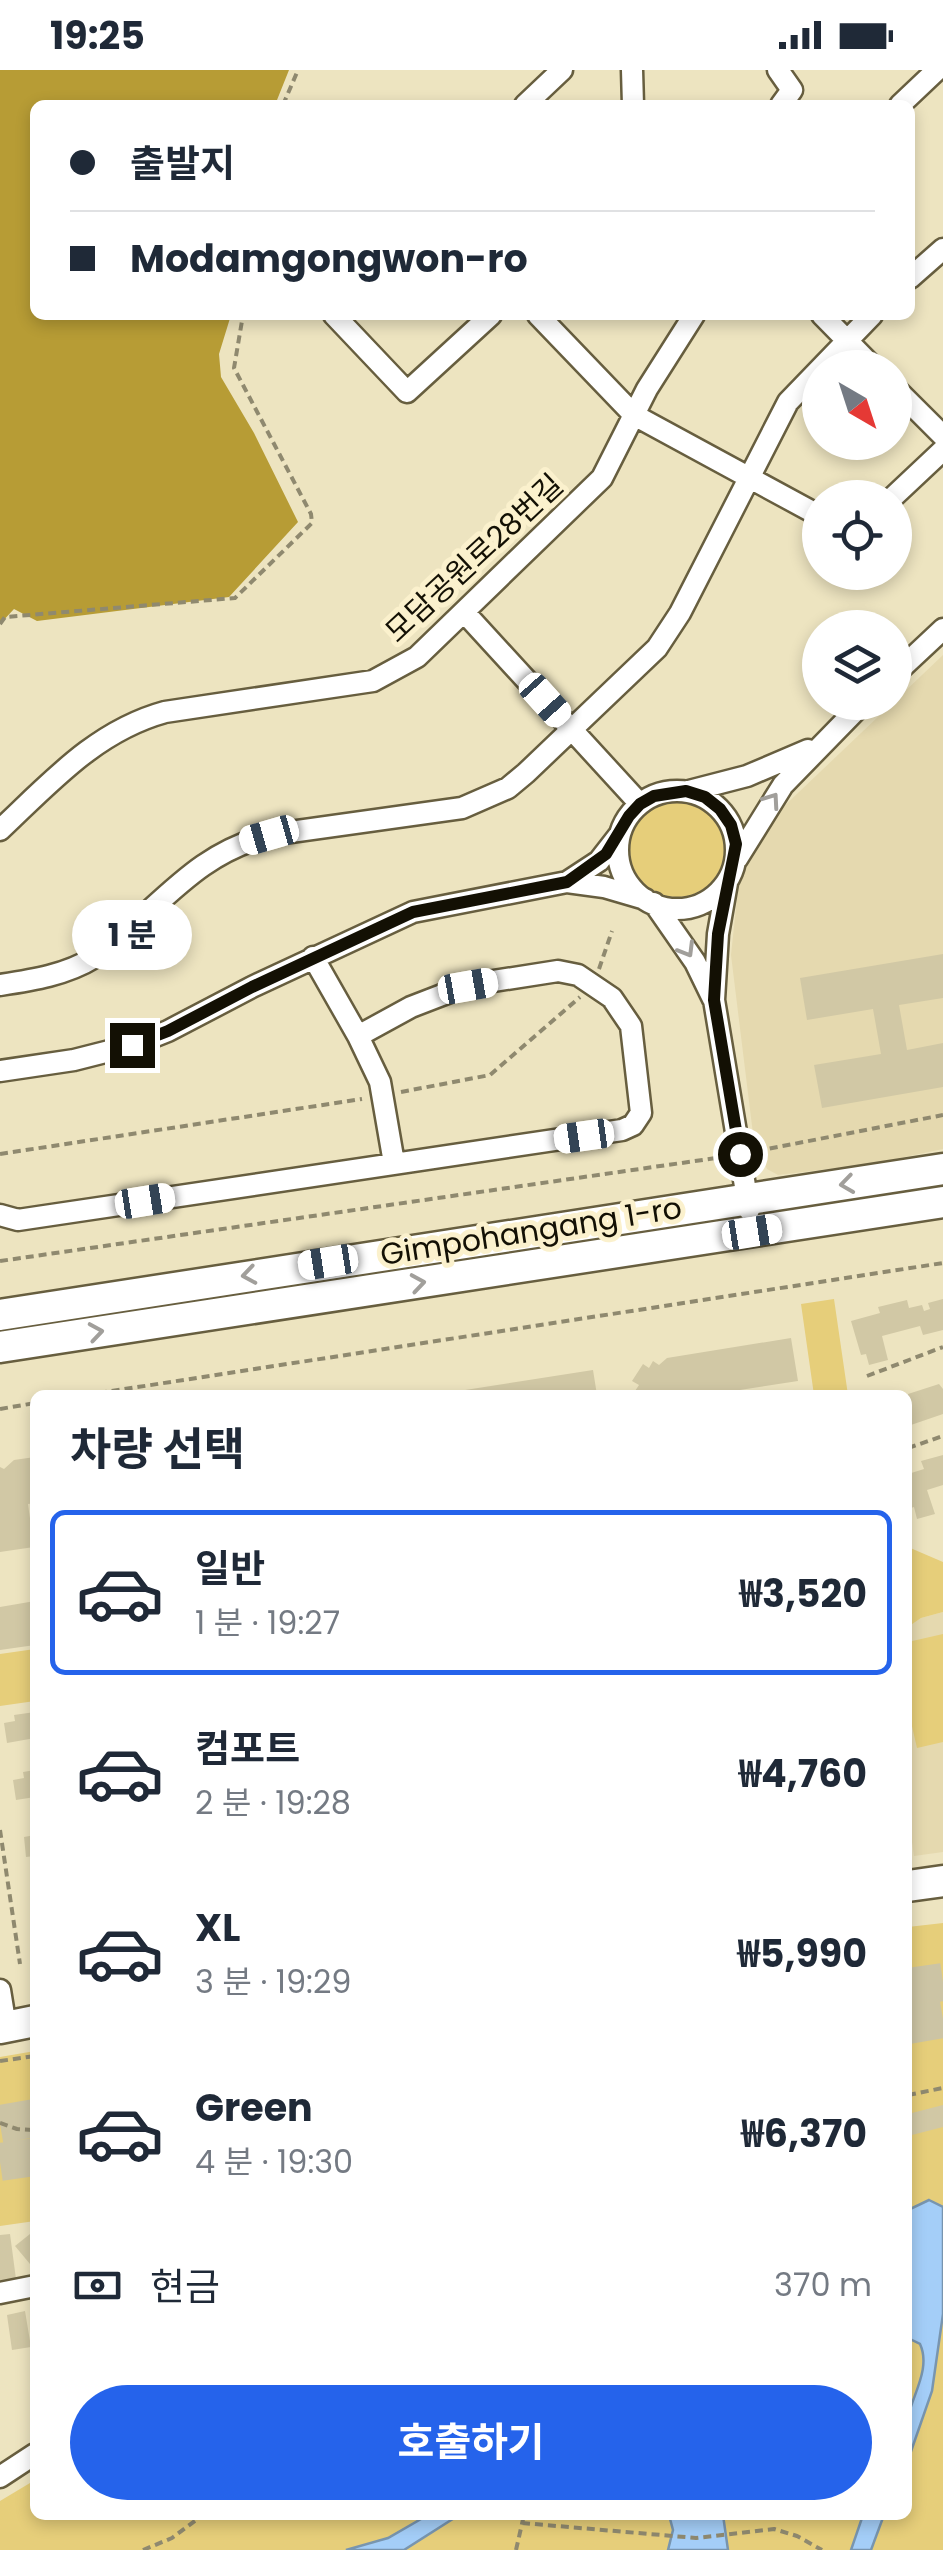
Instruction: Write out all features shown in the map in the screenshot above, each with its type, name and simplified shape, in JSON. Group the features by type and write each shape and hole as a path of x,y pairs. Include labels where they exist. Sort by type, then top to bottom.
{"street":[{"path":"531,100 562,70"},
{"path":"632,70 633,100"},
{"path":"778,70 792,90 785,100"},
{"path":"907,100 936,80"},
{"path":"915,274 943,249"},
{"path":"339,320 407,392 486,320"},
{"path":"543,320 634,415 802,506"},
{"name":"모담공원로28번길","path":"0,830 88,748 115,730 165,712 373,681 417,657 590,492 691,320"},
{"path":"827,320 856,350"},
{"path":"0,984 59,974 100,955 194,870 242,842 462,808 508,788 648,657 670,630 788,402 867,320"},
{"path":"912,405 943,436"},
{"path":"911,480 943,450"},
{"path":"464,612 640,804"},
{"path":"912,658 943,629"},
{"path":"0,1071 74,1060 132,1045 413,912 567,882 604,887 681,908 699,904 715,895 766,808 845,720"},
{"path":"567,882 599,861 629,816 654,796 747,776 819,745"},
{"path":"686,791 705,797 720,809 731,825 736,844 718,934 714,1000 752,1232"},
{"path":"621,833 618,852 622,870 694,962 714,1000"},
{"path":"313,958 358,1036 384,1096 394,1163"},
{"path":"0,1215 18,1220 622,1130 633,1125 641,1113 631,1026 612,998 578,975 558,971 468,986 411,1007 358,1036"},
{"name":"Gimpohangang 1-ro","path":"0,1315 943,1169"},
{"name":"Gimpohangang 1-ro","path":"0,1347 943,1202"},
{"path":"912,1888 943,1884"},
{"path":"0,1990 19,2025"},
{"path":"0,2293 30,2287"},
{"path":"0,2477 30,2457"}],"path":[{"path":"285,100 298,70"},
{"path":"0,624 6,617 235,598 312,523 311,514 234,368 242,320"},
{"path":"0,1154 384,1096 490,1075 594,984 612,931"},
{"path":"0,1261 740,1154 943,1115"},
{"path":"118,1390 943,1263"},
{"path":"867,1376 943,1347"},
{"path":"0,1409 30,1404"},
{"path":"912,1447 943,1436"},
{"path":"0,1830 20,1964"},
{"path":"0,2061 30,2057"},
{"path":"912,2095 943,2088"},
{"path":"0,2123 30,2130"},
{"path":"143,2550 172,2538 197,2520"},
{"path":"516,2550 523,2520"},
{"path":"522,2523 696,2538 774,2529 820,2548"}],"shaded area":[{"path":"0,70 289,70 277,100 30,100 30,320 229,320 219,354 221,377 298,522 229,597 37,621 14,609 0,624"},
{"path":"943,655 943,1149 871,1164 778,1175 767,1169 754,1142 731,955 738,889 749,859 779,811 875,720 912,720 912,684"},
{"path":"677,803 695,806 710,817 721,832 721,868 710,883 695,894 677,897 659,894 644,883 633,868 630,850 633,832 644,817 659,806"},
{"path":"834,1299 847,1390 813,1390 801,1304"},
{"path":"912,1549 943,1562 943,1612 912,1624"},
{"path":"943,1612 943,1852 914,1856 912,1624"},
{"path":"943,1634 943,1742 917,1748 912,1726 912,1641"},
{"path":"30,1650 30,1702 0,1706 0,1654"},
{"path":"943,1923 943,2550 0,2550 0,2501 30,2483 30,2520 912,2520 912,1927"},
{"path":"30,2052 30,2222 0,2226 0,2057"}],"water":[{"path":"929,2200 943,2207 943,2314 932,2391 912,2448 912,2403 920,2381 923,2353 920,2344 912,2340 912,2208"},
{"path":"419,2520 451,2520 404,2550 346,2550 388,2538"},
{"path":"670,2520 724,2520 728,2550 668,2550 673,2530"},
{"path":"861,2520 882,2520 871,2550 851,2550"}],"building":[{"path":"943,954 943,998 899,1005 907,1050 943,1043 943,1087 822,1108 814,1065 881,1054 873,1009 807,1020 800,978"},
{"path":"943,1299 943,1330 923,1335 920,1326 882,1336 888,1360 869,1365 866,1354 861,1355 851,1321 880,1313 878,1307 907,1300 909,1308 922,1305 924,1311 930,1309 928,1303"},
{"path":"791,1338 798,1381 740,1390 636,1390 639,1385 632,1381 643,1364 649,1368 653,1361 659,1365 667,1358"},
{"path":"593,1370 596,1390 465,1390"},
{"path":"939,1384 943,1389 943,1414 912,1425 912,1393"},
{"path":"943,1455 943,1485 927,1490 935,1514 917,1519 912,1508 912,1473 924,1469 921,1461"},
{"path":"30,1458 30,1548 0,1552 0,1467 4,1469 14,1460"},
{"path":"30,1602 30,1646 0,1650 0,1607"},
{"path":"30,1713 30,1739 7,1743 4,1723 15,1721 14,1715"},
{"path":"30,1771 30,1798 16,1800 13,1780 24,1778 23,1772"},
{"path":"30,1836 30,1857 26,1857 24,1837"},
{"path":"943,2105 943,2127 912,2135 912,2113"},
{"path":"10,2234 16,2279 0,2281 0,2235"},
{"path":"30,2234 30,2264 15,2246"},
{"path":"25,2311 30,2347 12,2350 7,2315"}],"tunnel":[{"path":"912,1986 943,1982"},
{"path":"912,2024 943,2019"},
{"path":"0,2124 30,2119"},
{"path":"0,2162 30,2158"}],"route":[{"path":"132,1045 413,912 567,882 606,854 640,804 670,791 686,791 705,797 720,809 731,825 736,844 718,934 714,1000 740,1154"}]}
